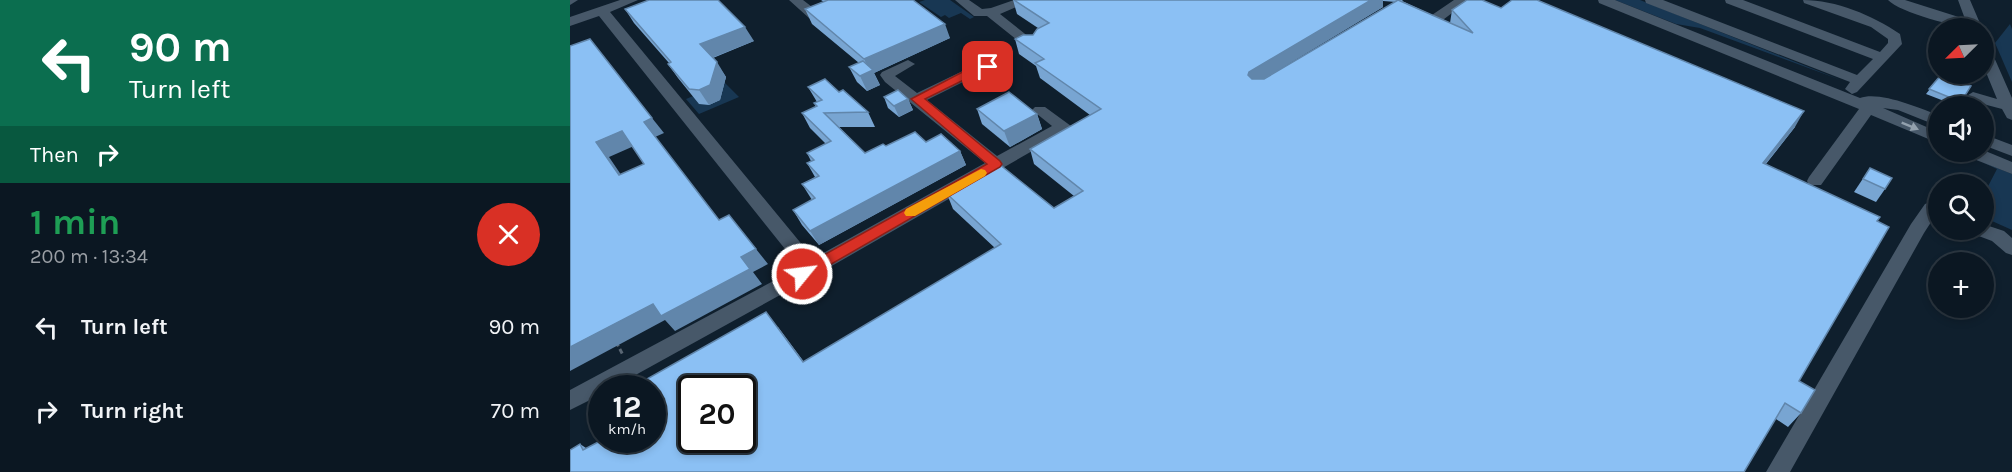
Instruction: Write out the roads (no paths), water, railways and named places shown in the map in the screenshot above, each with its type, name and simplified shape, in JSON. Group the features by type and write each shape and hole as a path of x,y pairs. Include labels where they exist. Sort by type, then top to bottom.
{"street":[{"path":"570,22 632,0"},
{"path":"795,0 814,15 854,0"},
{"path":"961,0 979,13 993,12 1026,0"},
{"path":"1405,11 1430,23 1463,0"},
{"path":"1604,0 1844,97 1928,134"},
{"path":"1651,0 1860,81"},
{"path":"1731,0 1882,58"},
{"path":"1809,0 1876,24 1888,31 1896,41 1844,97"},
{"path":"1894,0 1944,18"},
{"path":"1965,0 1971,18"},
{"path":"602,11 798,252 802,274"},
{"path":"993,12 994,17 1032,45"},
{"path":"908,64 887,75 893,84 917,99 996,164"},
{"path":"917,99 976,70 988,67 999,75"},
{"path":"1994,73 2010,110"},
{"path":"1844,97 1901,106 1928,117"},
{"path":"1994,104 2010,110"},
{"path":"1815,181 1868,108"},
{"path":"570,401 802,274 1063,126 1040,110"},
{"path":"1994,144 2012,151"},
{"path":"1994,161 2012,168"},
{"path":"1778,472 1928,212"},
{"path":"1994,234 2012,248"}]}
